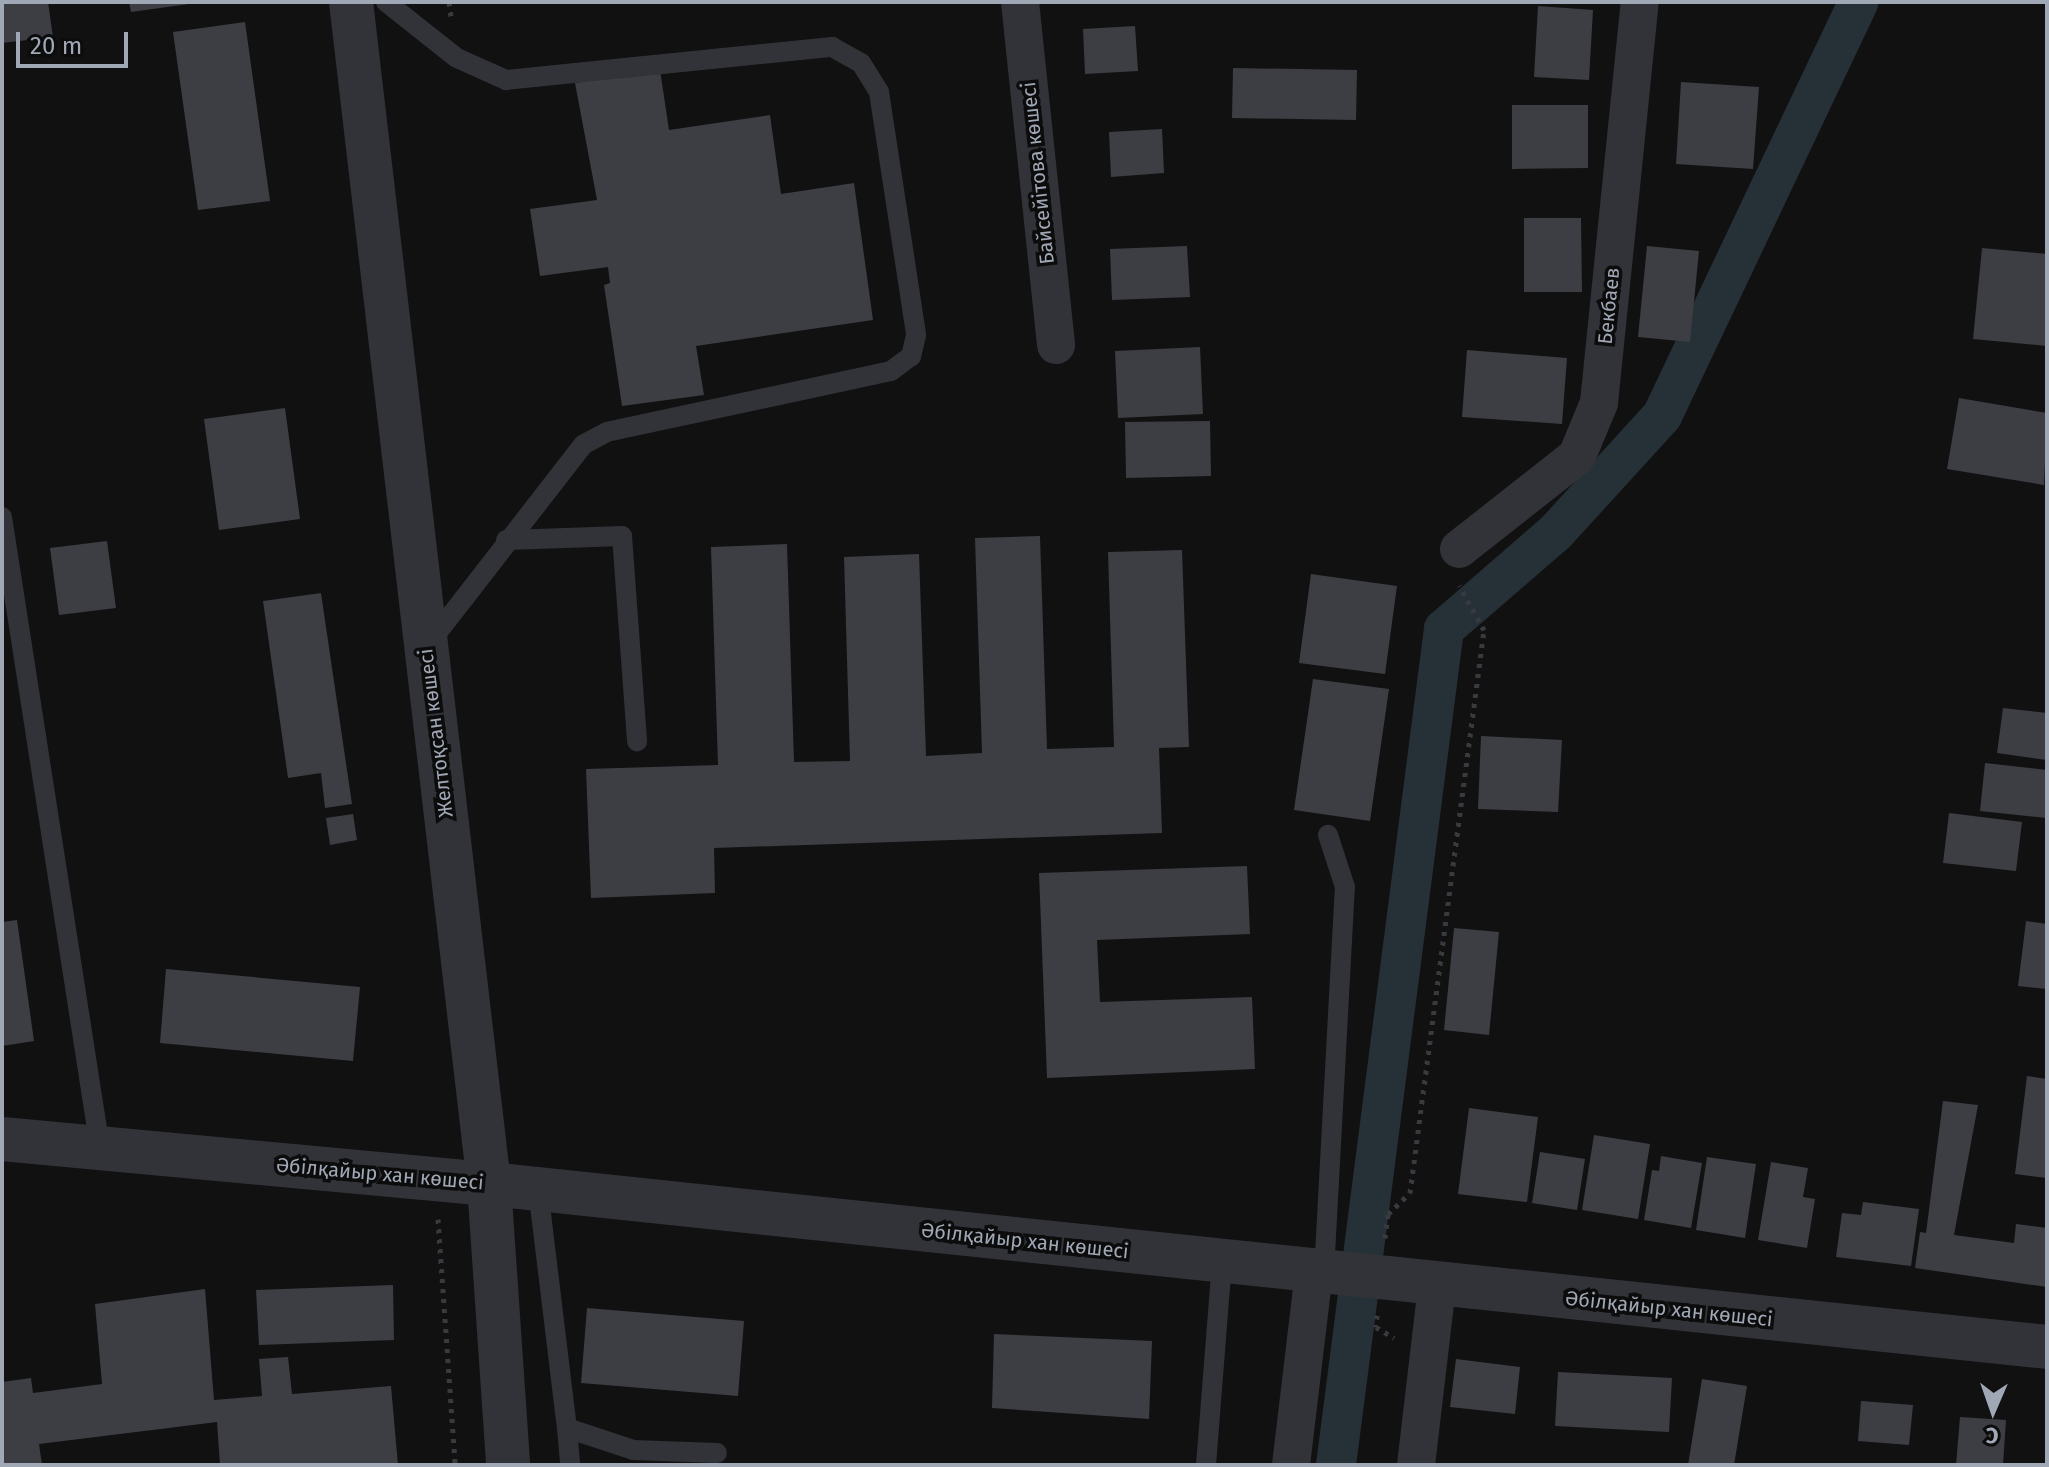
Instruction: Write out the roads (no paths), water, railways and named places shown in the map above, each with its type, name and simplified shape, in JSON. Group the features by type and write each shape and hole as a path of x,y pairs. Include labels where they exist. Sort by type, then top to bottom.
{"street":[{"name":"Желтоқсан көшесі","path":"351,2 489,1184 508,1465"},
{"name":"Байсейітова көшесі","path":"1020,2 1056,345"},
{"name":"Бекбаев","path":"1457,563 1577,456 1599,403 1640,2"},
{"name":"Әбілқайыр хан көшесі","path":"2,1139 489,1184 1379,1280 2047,1347"},
{"path":"1291,1465 1319,1273"},
{"path":"1416,1465 1437,1286"}],"lane":[{"path":"386,2 457,58 506,80 832,47 861,63 879,92 916,335 911,356 891,371 607,432 562,466 426,647"},
{"path":"2,517 100,1148"},
{"path":"506,540 622,536 637,741"},
{"path":"1319,1273 1345,887 1328,835"},
{"path":"538,1189 570,1465"},
{"path":"1206,1465 1222,1262"},
{"path":"567,1428 633,1450 717,1453"}],"waterway":[{"path":"1336,1465 1444,629 1556,532 1662,416 1859,2"}]}
